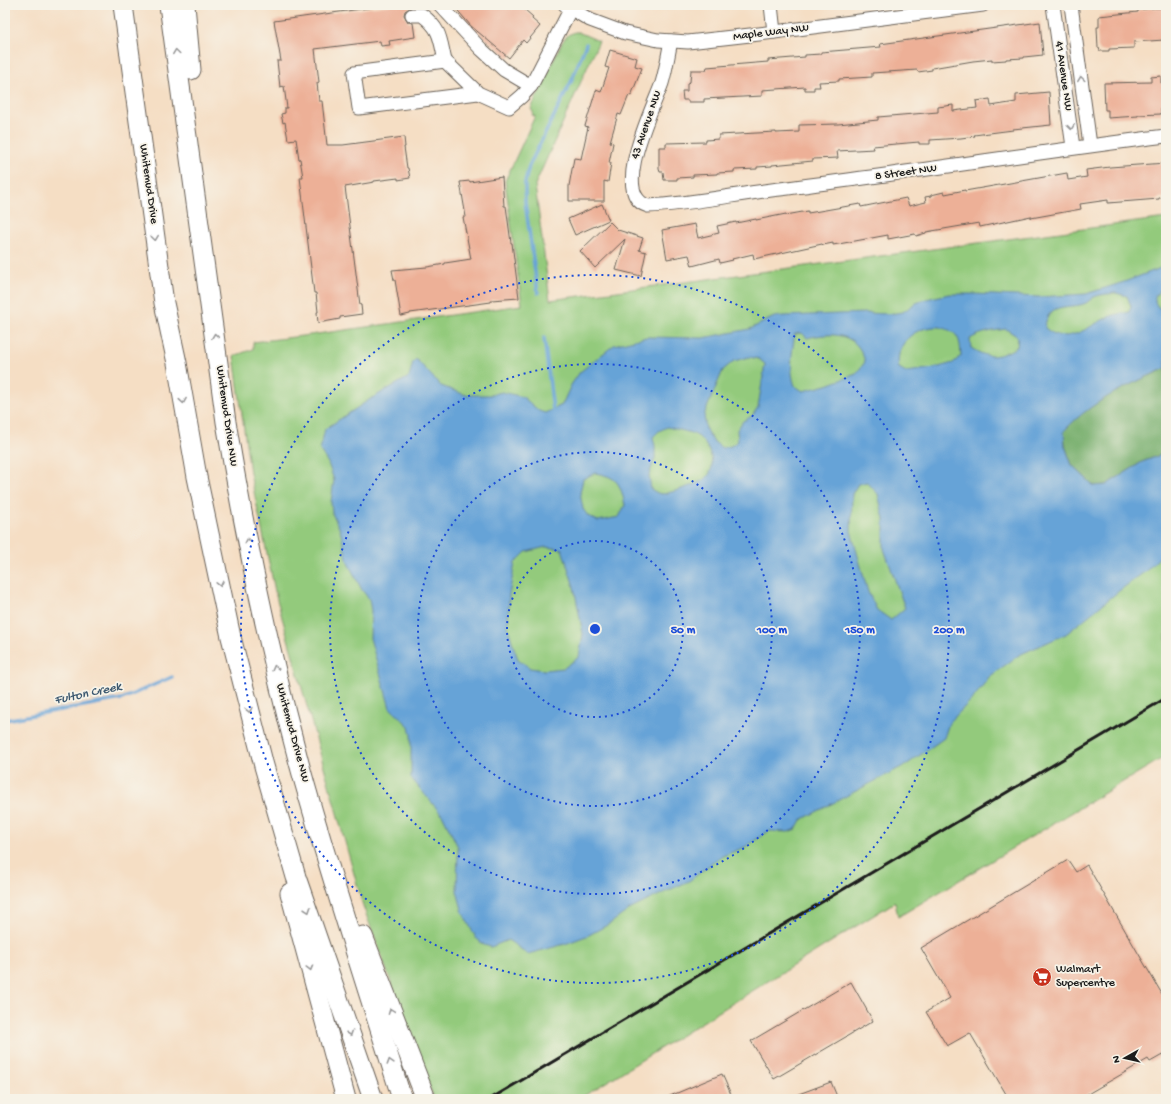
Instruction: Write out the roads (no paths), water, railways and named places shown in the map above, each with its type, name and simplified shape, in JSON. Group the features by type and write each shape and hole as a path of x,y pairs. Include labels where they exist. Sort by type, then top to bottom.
{"highway":[{"path":"112,5 123,77 148,186"},
{"name":"Whitemud Drive","path":"123,5 164,302 177,363 197,477 231,636 264,766"},
{"path":"169,5 212,313"},
{"path":"185,5 212,313"},
{"name":"Whitemud Drive NW","path":"212,313 227,430 254,577 266,630 299,762 329,867 402,1099"},
{"path":"299,762 426,1099"},
{"path":"264,766 292,905 346,1099"},
{"path":"264,766 296,877 373,1099"}],"street":[{"path":"440,5 481,49 504,70 531,86"},
{"path":"771,5 774,32"},
{"name":"Maple Way NW","path":"568,7 590,20 625,33 671,41 703,41 983,5"},
{"name":"41 Avenue NW","path":"1053,5 1074,147"},
{"name":"41 Avenue NW","path":"1071,5 1090,145"},
{"path":"412,16 422,15 432,23 440,35 445,61 478,93 509,107 531,86 568,7"},
{"name":"43 Avenue NW","path":"645,205 639,202 635,194 632,184 633,170 638,145 662,83 671,41"},
{"path":"445,61 354,73 359,108 478,93"},
{"name":"8 Street NW","path":"645,205 660,205 728,197 910,172 1074,147 1166,136"}],"water":[{"path":"1166,266 1166,287 1156,295 1155,301 1161,309 1166,308 1166,368 1112,394 1087,410 1064,431 1065,446 1072,465 1094,486 1106,485 1142,462 1166,453 1166,551 1147,570 1066,634 1019,655 989,677 975,696 949,723 944,738 909,763 801,820 796,829 788,832 769,831 745,847 720,857 689,881 629,910 611,923 589,935 565,944 528,954 508,940 491,947 484,945 476,938 463,913 457,891 458,847 443,816 411,778 411,735 409,726 390,708 370,638 371,611 369,599 362,590 348,563 340,530 332,513 331,502 334,480 328,463 320,450 325,429 372,398 409,377 413,362 416,359 441,386 466,395 490,395 502,392 523,397 539,411 545,413 562,405 571,385 580,372 614,345 646,337 703,338 750,329 774,317 783,316 866,313 889,314 903,312 914,304 926,299 949,294 1039,297 1086,294 1124,282","holes":["1116,293 1127,296 1131,306 1129,312 1105,318 1072,335 1063,336 1054,334 1045,328 1050,313 1055,310 1080,305 1086,303 1094,297","940,327 954,333 959,340 961,356 953,363 935,368 906,372 899,368 899,354 904,342 914,333 929,328","1006,329 1018,337 1017,347 1000,355 994,356 989,356 971,348 970,339 983,333","802,333 807,338 826,335 843,336 856,345 862,352 865,362 856,374 827,385 803,391 795,386 792,374 795,334","749,357 759,359 765,364 758,407 752,416 743,421 737,430 738,441 731,446 722,448 713,441 706,430 704,415 723,370 734,361","667,427 688,432 699,437 706,445 711,455 712,466 708,476 694,485 662,494 659,494 651,489 649,475 655,458 653,437 659,431","595,473 603,475 617,482 625,505 619,517 598,521 588,516 583,509 580,493 583,479","867,482 878,494 884,519 884,549 905,608 891,620 877,610 868,592 851,531 852,494 858,484","546,547 562,549 574,587 583,634 579,657 564,668 544,670 530,668 518,659 508,627 509,595 515,563 526,552"]}],"waterway":[{"path":"538,293 525,202 525,182 529,166 571,82 586,44"},
{"path":"544,338 553,410"},
{"name":"Fulton Creek","path":"5,720 122,699 172,677"}],"railway":[{"path":"490,1099 1166,698"}],"place":[{"name":"Walmart Supercentre","path":"1042,977"}]}
